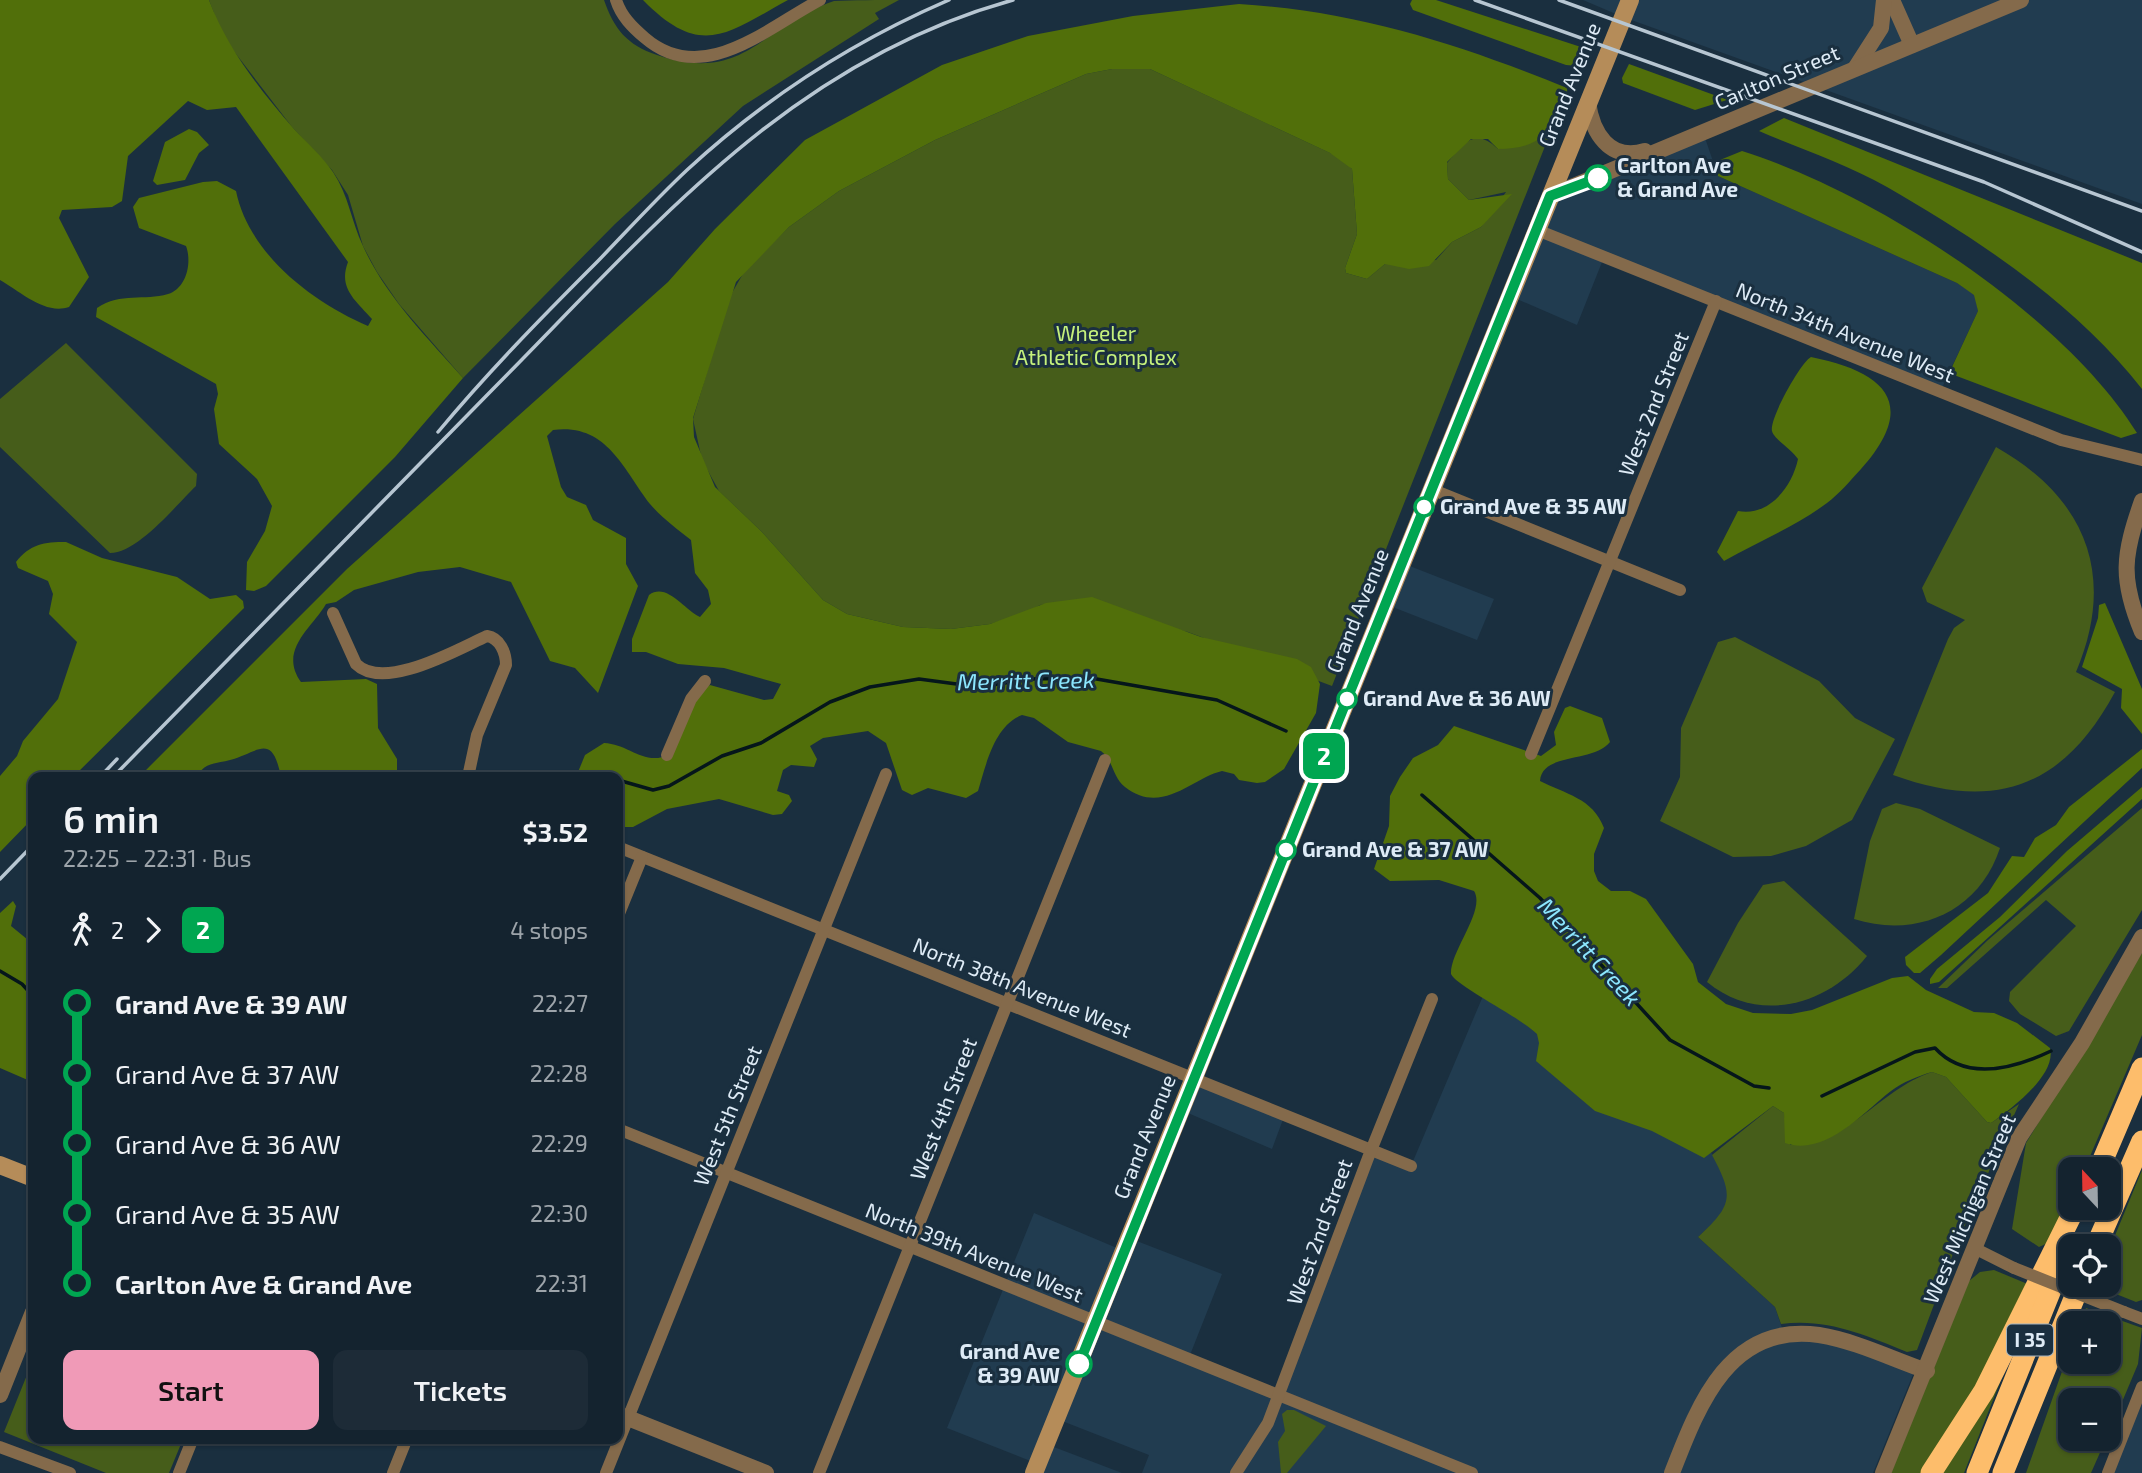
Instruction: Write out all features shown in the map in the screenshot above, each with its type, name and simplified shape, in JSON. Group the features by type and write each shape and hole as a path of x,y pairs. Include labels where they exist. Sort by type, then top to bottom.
{"highway":[{"path":"2104,1157 2142,1068"},
{"path":"2100,1234 2142,1141"},
{"path":"1931,1473 1984,1391 2068,1220"},
{"name":"I 35","path":"1977,1473 2079,1220"},
{"name":"I 35","path":"2003,1473 2075,1297"},
{"path":"2018,1473 2040,1382"}],"main road":[{"name":"Grand Avenue","path":"1034,1473 1630,0"},
{"path":"0,1165 28,1176"}],"street":[{"path":"616,0 628,22 649,42 674,53 701,56 738,48 820,0"},
{"path":"1856,67 1881,28 1884,0"},
{"path":"1892,0 1912,45"},
{"name":"Carlton Street","path":"1550,196 2021,0"},
{"path":"1588,102 1596,132 1602,142 1612,149 1636,154 1681,141"},
{"name":"North 34th Avenue West","path":"1537,230 2048,435 2142,460"},
{"name":"West 2nd Street","path":"1531,754 1716,301"},
{"path":"1431,489 1680,590"},
{"path":"2142,501 2127,543 2125,561 2128,597 2142,632"},
{"path":"333,613 356,664 362,670 377,674 421,665 487,636 494,637 500,645 506,665 477,735 469,772"},
{"path":"667,755 691,699 705,681"},
{"name":"West 4th Street","path":"818,1473 1105,760"},
{"name":"West 5th Street","path":"623,1416 727,1172 886,774"},
{"name":"North 38th Avenue West","path":"623,849 1411,1166"},
{"path":"623,904 642,856"},
{"name":"West Michigan Street","path":"1884,1473 2019,1138 2082,1043 2142,937"},
{"name":"West 2nd Street","path":"1236,1473 1268,1423 1432,999"},
{"name":"North 39th Avenue West","path":"623,1131 1472,1473"},
{"path":"1974,1248 2014,1268 2142,1319"},
{"path":"0,1395 28,1325"},
{"path":"1672,1473 1706,1392 1721,1373 1756,1346 1794,1335 1816,1335 1927,1371"},
{"path":"2108,1473 2142,1387"},
{"path":"623,1416 766,1473"},
{"path":"179,1473 191,1444"},
{"path":"393,1473 405,1444"},
{"name":"West 5th Street","path":"606,1473 615,1444"},
{"path":"0,1447 70,1473"}],"shaded area":[{"path":"1583,0 2142,0 2142,204 1623,17"},
{"path":"1703,132 1718,176 1957,283 1975,295 1978,311 1940,392 1604,257 1577,325 1510,296 1550,196"},
{"path":"1402,563 1494,599 1477,640 1385,604"},
{"path":"1540,898 1712,1154 1725,1179 1727,1204 1719,1218 1698,1237 1775,1307 1785,1337 1794,1335 1916,1367 1873,1473 1142,1473 1149,1455 1057,1419 1046,1444 1122,1473 1034,1473 1038,1464 947,1428 1034,1213 1124,1251 1129,1238 1222,1274 1188,1360 1278,1394 1372,1149 1411,1166 1483,996"},
{"path":"1194,1077 1285,1114 1272,1149 1181,1110"},
{"path":"2142,1387 2142,1473 2108,1473 2117,1451 2121,1451 2121,1440"}],"green space":[{"path":"0,0 209,0 225,35 257,84 333,172 343,190 363,246 383,282 408,316 463,378 395,457 266,586 254,591 246,590 247,562 265,531 272,506 257,479 219,444 214,409 218,394 216,384 96,317 97,308 124,298 168,294 180,286 188,267 186,246 139,228 133,207 139,198 203,182 217,181 236,191 243,214 254,235 286,273 326,304 368,326 372,319 354,299 347,286 345,271 348,262 236,107 207,110 188,101 128,156 122,201 112,207 62,210 59,218 89,277 69,307 60,309 42,305 0,280"},
{"path":"209,0 604,0 617,28 637,46 657,55 687,62 712,63 751,48 809,11 834,1 899,0 875,13 879,19 743,106 615,224 463,378 399,304 377,272 363,246 348,195 332,170 292,127 223,37"},
{"path":"643,0 788,0 730,30 714,35 698,35 681,30"},
{"path":"1412,0 1436,0 1581,47 1586,53 1578,66 1566,65 1413,10 1410,4"},
{"path":"1239,4 1325,14 1407,32 1487,57 1567,88 1566,97 1551,128 1537,140 1520,147 1498,149 1488,139 1471,139 1447,162 1448,179 1469,200 1512,194 1481,227 1452,242 1429,266 1409,269 1385,264 1367,279 1346,273 1345,268 1357,234 1352,169 1330,153 1150,69 1112,69 1086,74 935,140 839,191 789,227 736,282 693,418 694,437 715,487 761,531 823,600 847,614 903,627 951,629 990,624 1046,603 1092,597 1201,637 1297,659 1311,667 1320,684 1316,713 1284,769 1265,782 1257,783 1239,780 1234,774 1222,771 1164,797 1152,798 1139,795 1125,787 1101,751 1068,742 1034,718 1022,715 1004,728 992,747 978,791 966,798 928,788 912,795 902,790 886,743 868,731 823,738 810,746 817,759 814,767 791,765 783,770 777,791 789,795 792,801 782,814 773,815 719,799 667,809 633,827 623,827 623,772 578,772 585,755 604,743 651,758 669,755 698,693 710,685 764,700 773,699 781,684 724,668 678,664 646,652 632,652 632,639 649,595 656,592 669,594 700,617 711,604 708,590 695,573 691,540 650,504 622,463 600,441 572,430 553,430 547,436 561,487 567,497 586,505 593,520 626,538 626,564 638,586 598,693 575,668 550,661 511,582 460,567 418,572 354,590 336,602 326,604 300,640 293,660 301,682 366,679 377,684 378,728 397,759 398,772 280,772 273,754 263,749 215,763 200,772 144,772 347,569 668,282 715,229 805,140 942,65 1028,36 1133,16"},
{"path":"1629,64 1727,100 1695,110 1623,83 1622,78"},
{"name":"Wheeler Athletic Complex","path":"1112,69 1150,69 1341,158 1352,169 1357,234 1345,268 1346,273 1367,279 1385,264 1436,260 1452,242 1481,227 1506,192 1469,200 1448,179 1447,163 1464,144 1476,138 1490,142 1498,149 1544,138 1551,131 1332,686 1188,632 1064,602 1040,605 1026,613 990,624 951,629 903,627 847,614 823,600 761,531 719,491 702,460 693,419 729,298 744,272 789,227 839,191 935,140 1086,74"},
{"path":"1784,118 2142,263 2142,389 2087,329 2057,302 1991,252 1922,207 1872,179 1759,131"},
{"path":"189,129 197,132 209,145 199,153 185,180 157,185 153,181 165,142"},
{"path":"1742,151 1794,170 1849,196 1906,227 1962,263 2015,303 2063,345 2104,388 2137,433 2121,438 1954,375 1952,367 1978,311 1974,295 1957,283 1718,176 1715,162"},
{"path":"66,343 197,474 196,486 167,516 144,537 121,551 110,553 0,447 0,399"},
{"path":"1811,357 1837,363 1875,382 1886,394 1890,409 1888,426 1879,446 1831,499 1803,519 1724,561 1717,552 1738,511 1749,512 1769,505 1785,489 1795,470 1798,459 1773,434 1772,425 1787,391"},
{"path":"1996,447 2027,467 2052,490 2072,515 2085,542 2092,572 2093,603 2088,637 2076,672 2115,692 2095,725 2073,751 2049,770 2023,783 1994,790 1963,791 1930,786 1893,775 1948,639 1954,628 1965,620 1927,602 1922,588"},
{"path":"66,542 102,558 177,577 210,599 236,595 243,601 244,608 78,772 28,772 28,823 0,852 0,776 17,756 23,741 58,699 77,642 49,614 53,594 48,581 18,568 16,562 38,545"},
{"path":"2105,603 2142,689 2142,734 2121,708 2122,689 2082,667 2098,618 2099,605"},
{"path":"1735,637 1819,681 1855,718 1895,739 1852,820 1806,846 1771,856 1733,857 1660,821 1680,777 1681,728 1718,642"},
{"path":"1570,706 1602,718 1610,742 1593,753 1559,761 1550,766 1543,772 1540,781 1577,798 1593,810 1604,828 1594,854 1594,871 1598,881 1611,891 1630,891 1646,899 1693,964 1698,982 1726,1004 1753,1013 1791,1014 1812,1010 1892,978 1908,976 1926,990 1974,1012 1994,1013 2017,1023 2050,1048 2047,1069 2040,1080 1991,1123 1987,1122 1946,1077 1932,1072 1896,1088 1829,1138 1800,1146 1785,1143 1784,1113 1773,1106 1704,1158 1652,1131 1595,1111 1536,1061 1539,1043 1537,1034 1464,986 1451,974 1456,954 1472,920 1476,899 1474,891 1439,880 1390,881 1374,869 1389,826 1390,796 1413,758 1438,745 1454,726 1541,756 1556,745 1554,732 1565,708"},
{"path":"2142,749 2142,768 1941,955 1920,973 1914,973 1906,965 1905,957 1988,893 2012,856 2024,857 2035,838 2056,825 2069,807"},
{"path":"2142,787 2142,799 1939,982 1930,984 1930,979 1937,969 2000,917 2067,851"},
{"path":"1896,803 1920,809 2000,848 1977,889 1961,904 1942,915 1922,922 1900,925 1854,919 1870,841 1882,809"},
{"path":"2142,808 2142,910 2069,1031 2056,1036 2020,1014 2009,1001 2010,992 2076,926 2046,900 1947,988 1938,988 1988,940"},
{"path":"1784,881 1867,956 1833,987 1792,1004 1770,1006 1748,1003 1727,995 1707,982 1738,923 1763,885"},
{"path":"13,901 16,906 11,926 28,940 28,1080 0,1068 0,913"},
{"path":"2142,953 2142,1035 2090,1157 2058,1157 2059,1220 2048,1243 2039,1247 2012,1229 2026,1143"},
{"path":"1932,1072 1946,1077 1987,1122 1991,1123 2019,1104 1957,1243 1917,1350 1907,1352 1846,1329 1814,1323 1781,1324 1775,1307 1698,1237 1724,1208 1726,1199 1724,1181 1712,1155 1773,1106 1784,1113 1790,1145 1811,1143 1847,1127 1895,1091"},
{"path":"2142,1170 2142,1300 2136,1302 2121,1296 2121,1234 2116,1234"},
{"path":"1994,1270 2030,1285 1986,1377 1926,1473 1891,1473 1969,1281 1980,1272"},
{"path":"2121,1320 2142,1328 2138,1364 2121,1404 2121,1388 2058,1388 2058,1451 2101,1451 2091,1473 2026,1473 2061,1374 2121,1374"},
{"path":"28,1372 28,1442 4,1432"},
{"path":"2001,1380 1964,1473 1940,1473"},
{"path":"1287,1410 1294,1410 1326,1426 1287,1473 1281,1473 1278,1442 1285,1431 1282,1414"},
{"path":"34,1444 181,1444 169,1473 106,1473"}],"waterway":[{"name":"Merritt Creek","path":"623,781 653,790 669,786 722,756 761,743 830,702 870,687 919,679 979,687 1030,679 1091,678 1217,700 1286,731"},
{"name":"Merritt Creek","path":"1422,795 1540,898 1670,1040 1754,1086 1769,1088"},
{"name":"Merritt Creek","path":"0,971 28,991"},
{"name":"Merritt Creek","path":"1822,1096 1915,1052 1935,1048 1947,1059 1975,1069 2006,1067 2051,1051"}],"railway":[{"path":"438,432 536,324 664,192 716,144 811,74 879,34 949,0"},
{"path":"118,772 609,270 728,158 791,108 859,65 933,28 1013,0"},
{"path":"1475,0 1984,182 2142,252"},
{"path":"1559,0 2142,211"},
{"path":"105,772 117,759"},
{"path":"0,879 28,850"}],"bus line":[{"name":"2","path":"1079,1364 1550,196 1598,178"}],"place":[{"name":"Carlton Ave & Grand Ave","path":"1598,178"},
{"name":"Grand Ave & 35 AW","path":"1424,507"},
{"name":"Grand Ave & 36 AW","path":"1347,699"},
{"name":"Grand Ave & 37 AW","path":"1286,850"},
{"name":"Grand Ave & 39 AW","path":"1079,1364"}]}
